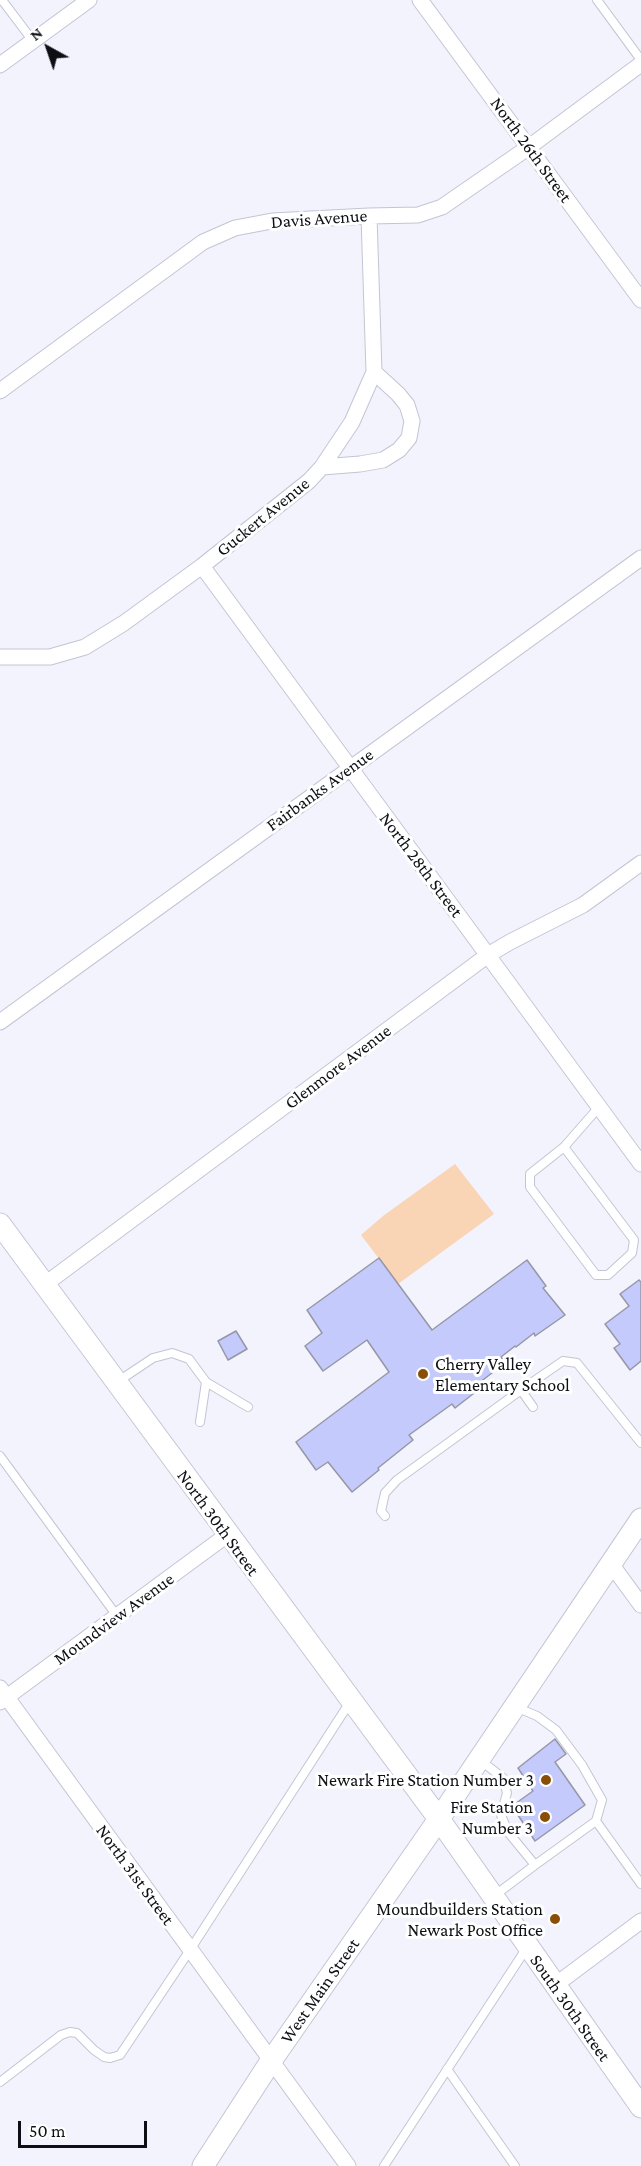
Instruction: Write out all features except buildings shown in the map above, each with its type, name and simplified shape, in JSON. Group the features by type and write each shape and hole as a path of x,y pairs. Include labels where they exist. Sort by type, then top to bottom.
{"street":[{"path":"0,65 89,0"},
{"name":"North 26th Street","path":"420,0 641,300"},
{"name":"Davis Avenue","path":"0,391 203,242 235,228 272,221 418,215 442,207 529,147 641,62"},
{"name":"Guckert Avenue","path":"0,657 50,657 85,647 124,623 202,566 309,481 322,467 352,422 374,372 369,216"},
{"path":"322,467 383,460 399,450 409,438 412,421 407,405 374,372"},
{"name":"Fairbanks Avenue","path":"0,1022 641,558"},
{"name":"North 28th Street","path":"202,566 641,1164"},
{"name":"Glenmore Avenue","path":"44,1285 488,955 583,905 641,863"},
{"name":"North 30th Street","path":"0,1224 439,1819"},
{"name":"West Main Street","path":"203,2166 271,2061 439,1819 641,1519"},
{"name":"Moundview Avenue","path":"2,1696 117,1617 228,1535"},
{"path":"611,1564 640,1602"},
{"name":"North 31st Street","path":"2,1696 348,2166"},
{"name":"South 30th Street","path":"439,1819 554,1986 637,2093"},
{"path":"554,1986 641,1921"}],"lane":[{"path":"2,0 33,41"},
{"path":"597,0 641,62"},
{"path":"564,1147 634,1240 632,1253 608,1275 596,1275 530,1187 530,1174 564,1147 578,1128 599,1107"},
{"path":"116,1383 153,1358 172,1353 189,1359 206,1383 248,1407"},
{"path":"385,1516 381,1511 385,1493 397,1480 563,1361 577,1363 641,1443"},
{"path":"200,1422 206,1383"},
{"path":"522,1390 533,1407"},
{"path":"0,1455 117,1617"},
{"path":"0,2082 60,2035 70,2032 77,2034 104,2057 120,2055 351,1701"},
{"path":"492,1897 596,1821 602,1800 582,1765 556,1730 537,1716 515,1706"},
{"path":"479,1760 503,1778 507,1793 501,1815 508,1832 535,1865"},
{"path":"596,1821 641,1884"},
{"path":"384,2166 527,1947"},
{"path":"447,2069 515,2166"}],"shaded area":[{"path":"455,1164 494,1214 398,1284 361,1235 383,1216"}],"place":[{"name":"Cherry Valley Elementary School","path":"423,1374"},
{"name":"Newark Fire Station Number 3","path":"546,1780"},
{"name":"Fire Station Number 3","path":"545,1817"},
{"name":"Moundbuilders Station Newark Post Office","path":"555,1919"}]}
